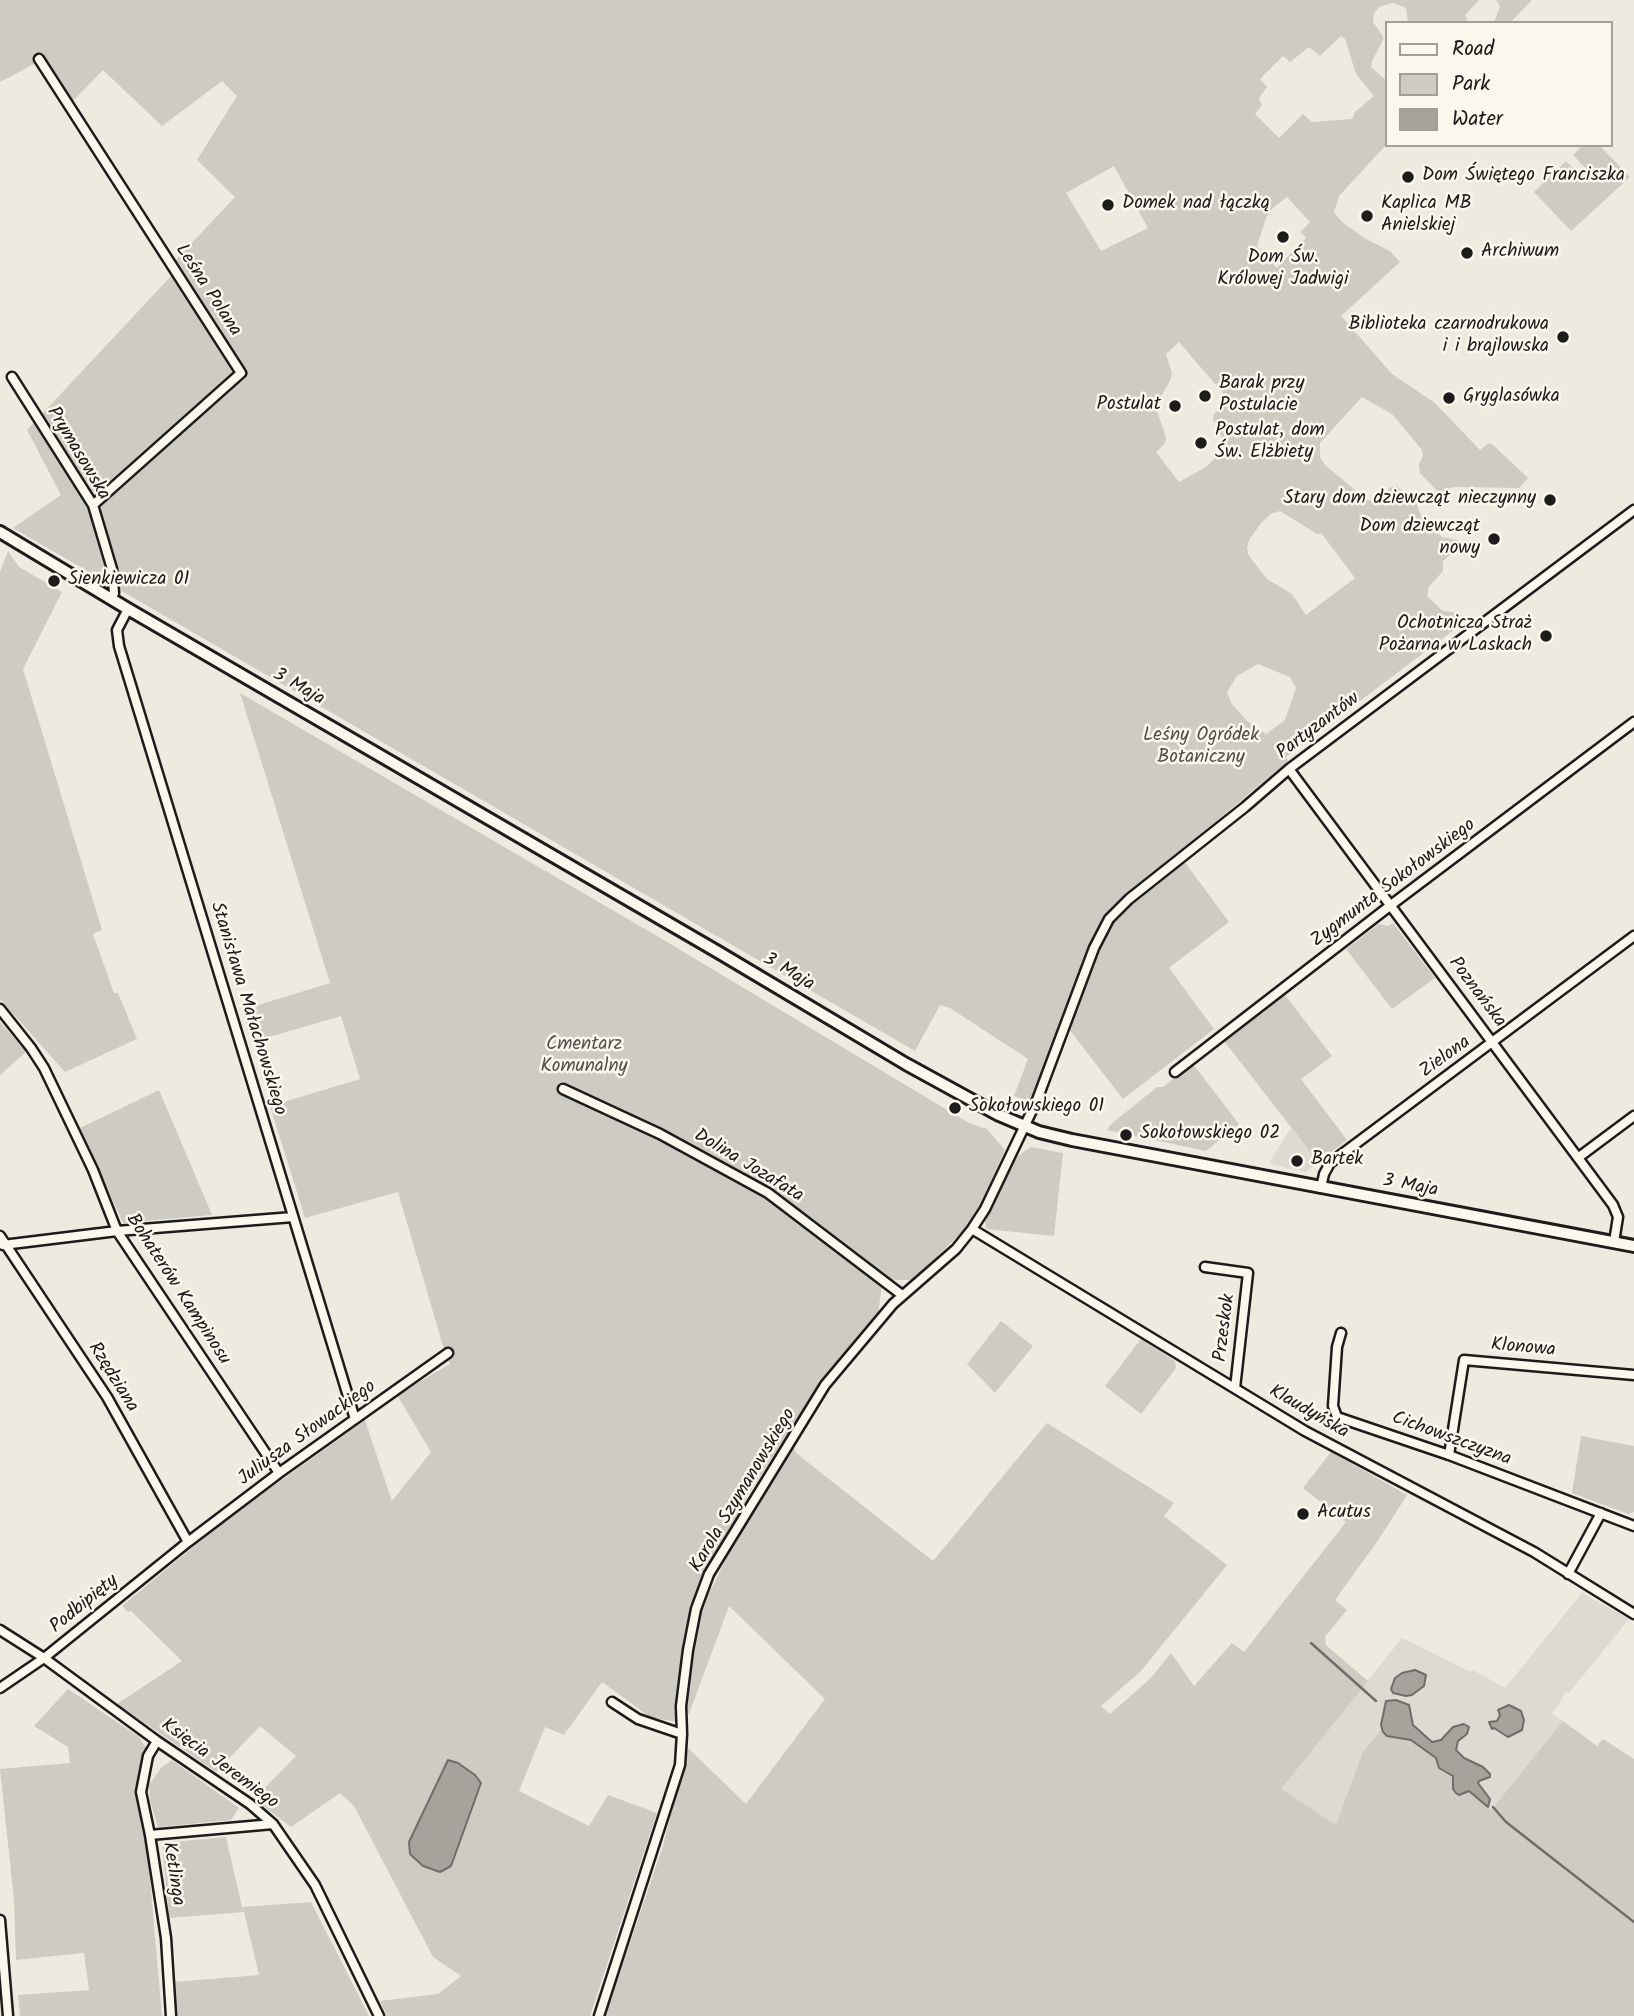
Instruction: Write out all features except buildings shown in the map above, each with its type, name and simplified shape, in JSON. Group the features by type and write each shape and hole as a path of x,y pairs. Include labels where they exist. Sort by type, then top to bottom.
{"street":[{"name":"Leśna Polana","path":"39,59 241,373 93,505"},
{"name":"Prymasowska","path":"12,377 93,505 112,569 114,593"},
{"name":"Partyzantów","path":"1025,1125 1037,1100 1094,948 1109,919 1129,899 1289,769 1634,510"},
{"name":"3 Maja","path":"0,531 128,609 906,1064 995,1113 1072,1140 1634,1246"},
{"name":"Stanisława Małachowskiego","path":"128,609 117,630 119,646 355,1419"},
{"name":"Zygmunta Sokołowskiego","path":"1175,1072 1634,722"},
{"name":"Poznańska","path":"1289,769 1579,1157 1616,1212 1618,1224 1614,1242"},
{"name":"Zielona","path":"1321,1188 1330,1163 1634,936"},
{"name":"Bohaterów Kampinosu","path":"0,1009 32,1048 44,1068 93,1170 117,1231 279,1473"},
{"name":"Dolina Jozafata","path":"563,1089 670,1139 768,1193 902,1295"},
{"path":"1579,1157 1634,1116"},
{"name":"Karola Szymanowskiego","path":"599,2016 680,1765 681,1706 688,1650 696,1609 709,1574 825,1385 859,1342 902,1295 932,1271 972,1229 985,1209 1025,1125"},
{"path":"3,1245 117,1231 293,1217"},
{"name":"Klaudyńska","path":"972,1229 1305,1431 1534,1552 1634,1614"},
{"name":"Rzędziana","path":"0,1236 3,1245 107,1397 188,1542"},
{"name":"Przeskok","path":"1205,1267 1248,1273 1234,1388"},
{"name":"Cichowszczyzna","path":"1341,1333 1337,1347 1333,1406 1337,1417 1449,1455 1634,1526"},
{"name":"Juliusza Słowackiego","path":"188,1542 279,1473 449,1353"},
{"name":"Klonowa","path":"1449,1455 1464,1360 1634,1375"},
{"path":"1568,1574 1601,1513"},
{"name":"Podbipięty","path":"0,1688 44,1658 188,1542"},
{"name":"Księcia Jeremiego","path":"0,1630 44,1658 157,1741 250,1804 274,1824 315,1885 379,2016"},
{"path":"612,1702 638,1719 682,1734"},
{"name":"Ketlinga","path":"157,1741 148,1756 141,1792 166,1938 171,2016"},
{"path":"150,1835 274,1824"},
{"path":"0,1920 8,2016"}],"shaded area":[{"path":"1291,1128 1318,1162 1306,1172 1272,1165 1270,1161"},
{"path":"1582,1593 1629,1619 1569,1693 1566,1692 1552,1714 1563,1721 1429,1886 1280,1789 1402,1638 1470,1672 1473,1670 1505,1688"}],"green space":[{"name":"Leśny Ogródek Botaniczny","path":"0,0 1479,0 1465,15 1466,21 1408,21 1406,8 1393,3 1379,7 1374,14 1373,22 1384,38 1371,67 1386,80 1386,145 1339,196 1334,212 1341,221 1364,238 1390,251 1400,262 1341,316 1392,374 1435,403 1480,450 1489,443 1493,445 1528,478 1519,488 1455,487 1438,492 1420,473 1422,450 1392,414 1362,397 1320,443 1320,457 1325,465 1367,500 1375,501 1391,487 1397,486 1416,502 1422,518 1442,537 1461,541 1461,545 1443,561 1443,571 1429,587 1427,596 1443,611 1459,613 1467,620 1286,757 1288,761 1114,907 1093,941 1033,1104 1014,1096 1028,1059 950,1008 940,1005 915,1051 13,528 61,495 27,430 173,274 173,263 235,197 197,160 237,96 222,81 162,126 103,70 71,103 36,63 0,82","holes":["1341,36 1345,39 1356,74 1374,96 1355,112 1352,119 1312,122 1303,114 1279,138 1255,114 1262,105 1259,98 1267,87 1260,79 1283,56 1290,62 1309,47 1320,56","1114,166 1148,228 1101,251 1066,193","1287,197 1310,222 1301,232 1306,238 1277,268 1257,246 1266,218 1273,208","1179,342 1228,399 1214,414 1213,420 1225,448 1206,467 1179,482 1156,452 1165,443 1166,437 1157,411 1172,373 1166,354","1280,511 1317,534 1321,533 1355,578 1306,615 1292,594 1267,579 1249,556 1249,540 1271,514","1258,664 1290,677 1296,688 1285,720 1266,734 1247,721 1232,704 1227,692 1237,676"]},
{"path":"1496,0 1532,0 1512,21 1495,21 1500,6"},
{"path":"1581,147 1601,147 1630,177 1571,231 1534,192 1566,161 1581,177 1588,171 1573,155"},
{"path":"8,551 19,567 62,592 23,669 102,930 93,934 114,993 118,993 137,1039 65,1072 0,999 0,572"},
{"name":"Cmentarz Komunalny","path":"240,693 657,936 969,1123 987,1129 1005,1150 977,1212 966,1228 913,1280 892,1280 812,1218 801,1224 882,1285 878,1314 820,1387 783,1441 751,1490 698,1589 682,1659 677,1722 650,1717 602,1682 564,1735 545,1727 519,1791 589,1826 608,1795 657,1813 590,2016 387,2016 380,2001 438,1994 461,1976 433,1957 354,1806 340,1793 291,1827 254,1799 296,1756 260,1726 216,1772 117,1704 182,1661 131,1611 128,1612 122,1606 222,1523 365,1420 392,1501 431,1452 397,1395 450,1364 398,1192 305,1218 270,1106 360,1079 341,1016 252,1042 242,1010 330,983","holes":["448,1760 458,1763 475,1775 409,1842"]},
{"path":"1184,861 1229,922 1169,968 1214,1029 1123,1099 1068,1028 1094,953 1120,910"},
{"path":"1393,923 1435,978 1392,1009 1346,949 1379,924 1388,926"},
{"path":"1285,995 1332,1056 1301,1079 1347,1140 1318,1162 1224,1041"},
{"path":"0,1022 26,1052 0,1075"},
{"path":"1193,1064 1239,1124 1206,1151 1107,1130 1157,1087 1163,1087"},
{"path":"159,1090 212,1215 123,1223 80,1128"},
{"path":"1031,1147 1063,1153 1054,1236 986,1229 985,1220 1007,1168"},
{"path":"1001,1321 1033,1346 995,1393 967,1364"},
{"path":"1141,1339 1175,1361 1176,1368 1141,1414 1105,1386"},
{"path":"1047,1423 1174,1503 1164,1516 1227,1565 1141,1671 1101,1706 1110,1714 1151,1678 1171,1653 1194,1686 1232,1643 1244,1652 1346,1522 1303,1488 1331,1452 1407,1495 1335,1600 1347,1610 1325,1637 1326,1645 1368,1681 1281,1789 1336,1825 1363,1752 1382,1729 1387,1736 1411,1740 1436,1758 1439,1768 1453,1776 1453,1785 1469,1791 1491,1810 1563,1721 1597,1746 1603,1739 1634,1759 1634,2016 605,2016 663,1846 688,1748 746,1804 825,1699 729,1606 689,1714 684,1709 699,1614 742,1526 794,1447 796,1453 933,1561"},
{"path":"1581,1436 1634,1446 1634,1512 1628,1514 1572,1493"},
{"path":"68,1689 139,1737 148,1751 139,1782 139,1799 147,1844 162,2016 20,2016 18,1995 89,1990 84,1953 16,1960 14,1900 0,1769 70,1763 68,1747 34,1726"},
{"path":"172,1760 239,1808 231,1820 158,1827 150,1801 149,1785 161,1768"},
{"path":"226,1837 242,1907 311,1902 369,2016 177,2016 174,1982 259,1975 244,1912 169,1918 162,1843"}],"water":[{"path":"1415,1670 1426,1675 1424,1686 1412,1695 1393,1693 1391,1689 1395,1678"},
{"path":"1396,1700 1409,1705 1413,1725 1432,1742 1441,1740 1453,1727 1464,1724 1469,1727 1467,1734 1458,1741 1456,1750 1490,1774 1490,1777 1478,1783 1490,1799 1488,1807 1469,1791 1459,1795 1456,1793 1453,1789 1453,1776 1439,1768 1436,1758 1411,1740 1387,1736 1383,1732 1381,1725 1386,1701"},
{"path":"1509,1705 1521,1711 1524,1720 1522,1730 1508,1737 1492,1729 1489,1722 1497,1721 1500,1715 1498,1710"},
{"path":"448,1760 458,1763 481,1783 451,1866 440,1872 423,1866 410,1854 409,1842"}],"waterway":[{"path":"1311,1643 1376,1701"},
{"path":"1493,1807 1506,1822 1634,1922"}],"place":[{"name":"Dom Świętego Franciszka","path":"1408,177"},
{"name":"Domek nad łączką","path":"1108,205"},
{"name":"Kaplica MB Anielskiej","path":"1367,216"},
{"name":"Dom Św. Królowej Jadwigi","path":"1283,237"},
{"name":"Archiwum","path":"1467,253"},
{"name":"Biblioteka czarnodrukowa i i brajlowska","path":"1563,337"},
{"name":"Barak przy Postulacie","path":"1205,396"},
{"name":"Gryglasówka","path":"1449,398"},
{"name":"Postulat","path":"1175,406"},
{"name":"Postulat, dom Św. Elżbiety","path":"1201,443"},
{"name":"Stary dom dziewcząt nieczynny","path":"1550,500"},
{"name":"Dom dziewcząt nowy","path":"1494,539"},
{"name":"Sienkiewicza 01","path":"54,581"},
{"name":"Ochotnicza Straż Pożarna w Laskach","path":"1546,636"},
{"name":"Sokołowskiego 01","path":"955,1108"},
{"name":"Sokołowskiego 02","path":"1126,1135"},
{"name":"Bartek","path":"1297,1161"},
{"name":"Acutus","path":"1303,1514"}]}
